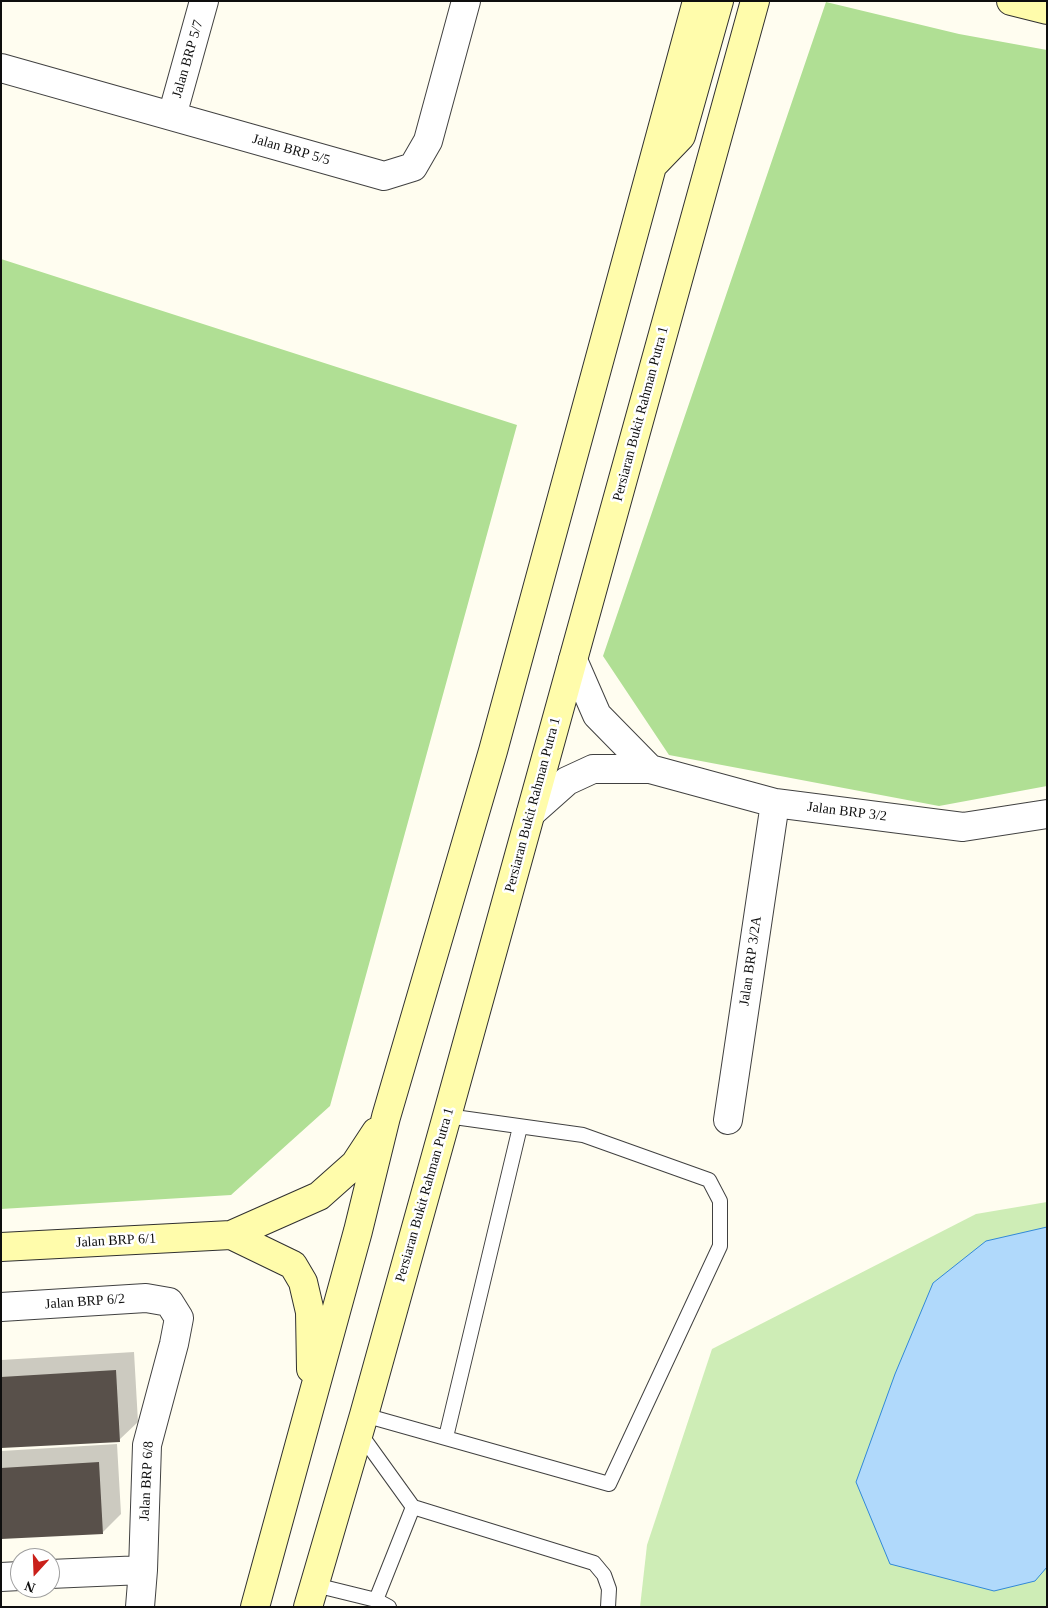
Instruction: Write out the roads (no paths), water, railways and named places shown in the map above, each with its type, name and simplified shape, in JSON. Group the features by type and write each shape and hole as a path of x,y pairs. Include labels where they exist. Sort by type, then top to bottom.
{"main road":[{"path":"255,1607 358,1232 386,1117 493,751 698,1"},
{"path":"651,168 681,136 719,1"},
{"name":"Persiaran Bukit Rahman Putra 1","path":"312,1596 447,1116 755,1"},
{"path":"1011,1 1047,10"},
{"path":"231,1235 319,1196 355,1164 386,1117"},
{"path":"231,1235 293,1265 303,1282 310,1312 312,1398"},
{"name":"Jalan BRP 6/1","path":"1,1247 231,1235"}],"street":[{"name":"Jalan BRP 5/7","path":"172,116 204,1"},
{"name":"Jalan BRP 5/5","path":"1,68 384,176 413,167 428,140 466,1"},
{"path":"573,660 597,715 650,769"},
{"name":"Jalan BRP 3/2","path":"531,813 567,781 593,769 650,769 775,803 963,827 1047,814"},
{"name":"Jalan BRP 3/2A","path":"728,1120 775,803"},
{"name":"Jalan BRP 6/2","path":"1,1307 146,1298 169,1302"},
{"name":"Jalan BRP 6/8","path":"140,1607 147,1445 174,1344 179,1318 169,1302"},
{"path":"60,1574 143,1570"}],"lane":[{"path":"361,1423 446,1437 609,1484 720,1246 720,1201 709,1180 583,1135 447,1116"},
{"path":"446,1437 520,1127"},
{"path":"361,1423 412,1508 594,1563 607,1582 609,1589 608,1607"},
{"path":"312,1596 382,1604 412,1508"}],"water":[{"path":"1047,1227 1047,1567 1035,1581 994,1591 890,1564 856,1482 895,1374 933,1283 986,1241"}]}
